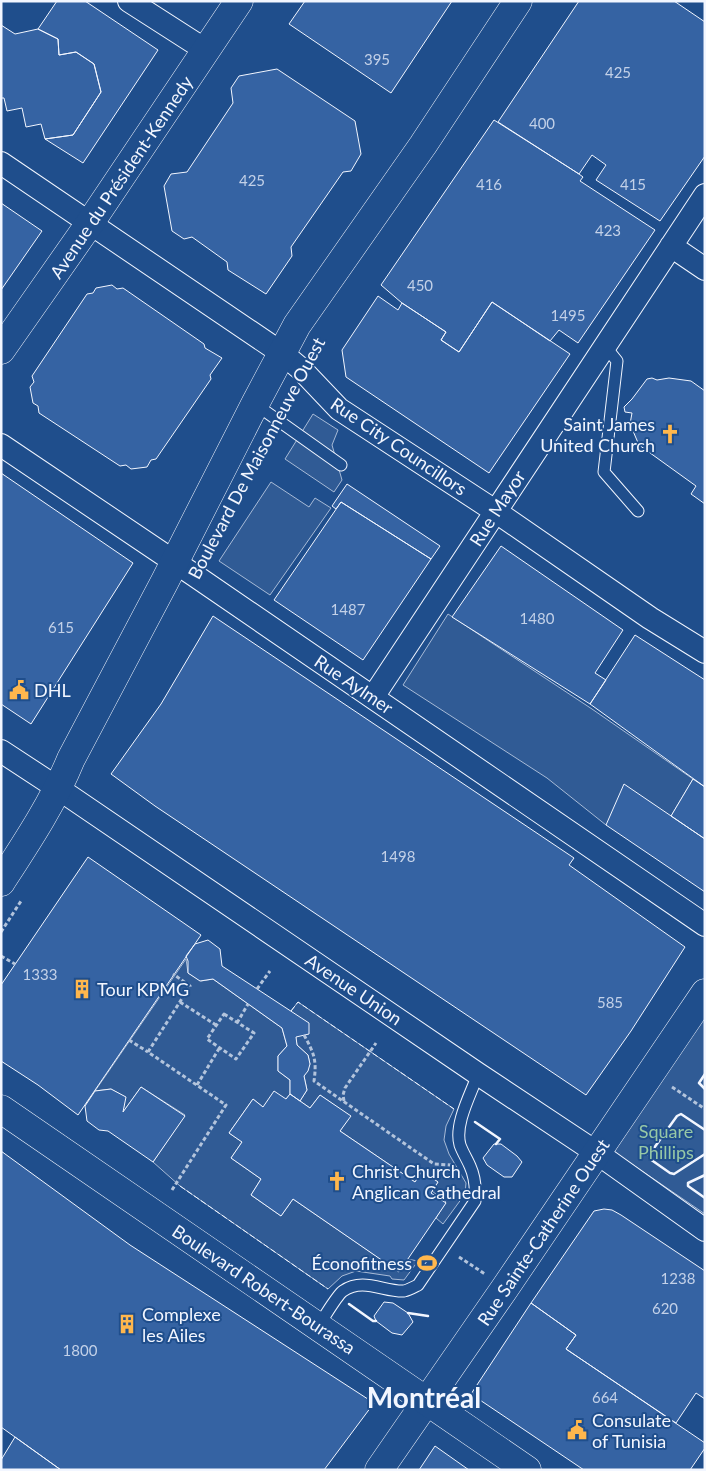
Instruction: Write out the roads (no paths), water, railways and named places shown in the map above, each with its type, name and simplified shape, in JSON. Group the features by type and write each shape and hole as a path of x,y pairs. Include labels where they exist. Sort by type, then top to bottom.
{"street":[{"path":"129,1 207,51"},
{"name":"Avenue du Président-Kennedy","path":"1,350 207,51 238,1"},
{"name":"Boulevard De Maisonneuve Ouest","path":"13,888 43,817 59,788 71,759 297,325 423,145 518,1"},
{"name":"Rue City Councillors","path":"1,163 283,354 301,369 339,408 495,511 650,618 705,652"},
{"name":"Rue Mayor","path":"373,697 705,196"},
{"path":"671,246 705,269"},
{"name":"Rue Aylmer","path":"1,445 705,925"},
{"name":"Avenue Union","path":"1,751 59,788 597,1153 705,1230"},
{"name":"Rue Sainte-Catherine Ouest","path":"379,1470 705,994"},
{"name":"Boulevard Robert-Bourassa","path":"1,1109 527,1470"}],"lane":[{"path":"604,346 617,360 604,472 638,511"},
{"path":"255,404 341,465"},
{"path":"318,1326 343,1291 356,1286 370,1284 392,1290 406,1291 418,1285 475,1201 476,1189 470,1166 460,1144 459,1131 464,1111 478,1074"}],"place":[{"name":"Saint James United Church","path":"670,434"},
{"name":"DHL","path":"19,690"},
{"name":"Tour KPMG","path":"82,989"},
{"name":"Christ Church Anglican Cathedral","path":"337,1181"},
{"name":"Éconofitness","path":"427,1263"},
{"name":"Complexe les Ailes","path":"127,1324"},
{"name":"Consulate of Tunisia","path":"577,1430"}],"district":[{"name":"Montréal","path":"424,1397"}],"park label":[{"name":"Square Phillips","path":"666,1141"}]}
